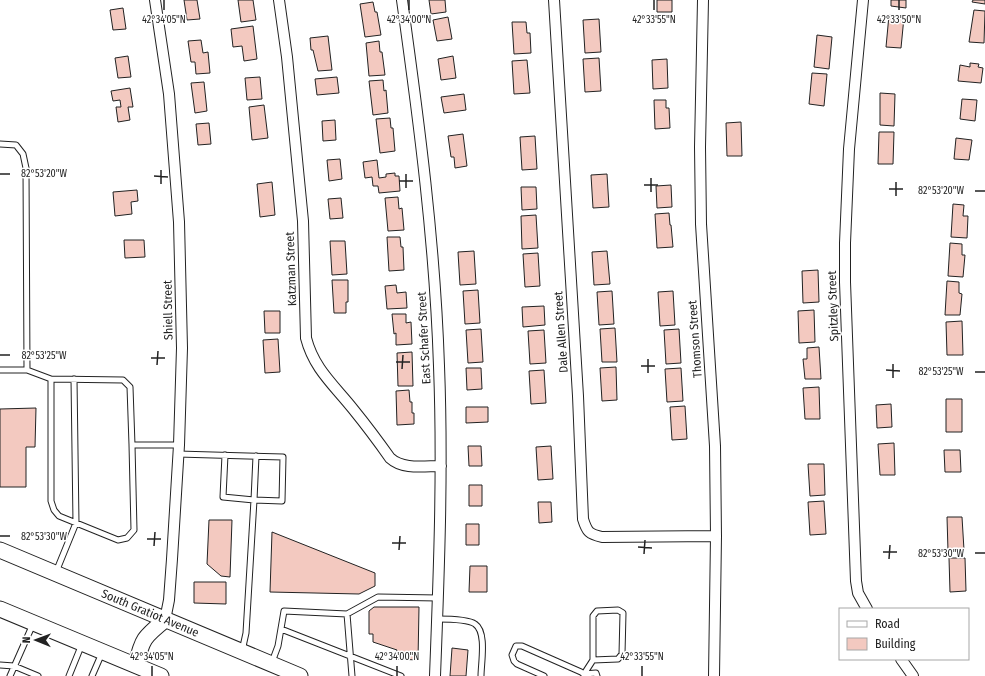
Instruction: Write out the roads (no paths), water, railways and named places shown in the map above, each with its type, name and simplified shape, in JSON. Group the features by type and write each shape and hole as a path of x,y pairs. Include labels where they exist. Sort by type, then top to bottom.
{"main road":[{"name":"South Gratiot Avenue","path":"0,550 300,676"},
{"path":"0,609 103,652 133,671 161,676"},
{"path":"133,671 143,640 165,620"}],"street":[{"name":"Shiell Street","path":"155,0 169,94 179,222 182,348 179,449 170,600 165,620"},
{"name":"Katzman Street","path":"279,0 287,57 303,221 306,338 310,352 320,370 352,408 390,458 396,463 402,465 441,466"},
{"name":"East Schafer Street","path":"402,0 426,182 433,258 439,366 441,466 435,676"},
{"name":"Dale Allen Street","path":"554,0 578,396 583,519 586,528 592,535 602,537 716,536"},
{"name":"Thomson Street","path":"703,0 700,94 701,216 715,446 716,536 714,676"},
{"name":"Spitzley Street","path":"863,0 850,149 845,282 856,581 858,592 866,608"},
{"path":"902,660 913,676"}],"lane":[{"path":"0,144 16,145 23,154 26,168 27,370"},
{"path":"0,370 27,370 51,379 123,380 130,387 134,530 128,538 118,540 59,516 54,510 51,502 51,379"},
{"path":"56,573 76,523 74,379"},
{"path":"132,445 225,455 283,457 282,501 223,497 225,455"},
{"path":"242,652 246,633 256,456"},
{"path":"271,664 278,646 284,611 347,614 378,597 438,598"},
{"path":"584,675 593,660 593,616 597,611 618,610 622,613 622,654 618,659 593,660"},
{"path":"347,614 352,676"},
{"path":"437,619 460,620 475,624 480,630 483,639 481,676"},
{"path":"10,676 33,623"},
{"path":"281,628 400,676"},
{"path":"70,676 82,643"},
{"path":"544,676 517,664 514,661 512,655 516,646 522,646 584,675 596,673 597,676"},
{"path":"92,676 103,652"},
{"path":"0,665 14,666 38,676"}]}
